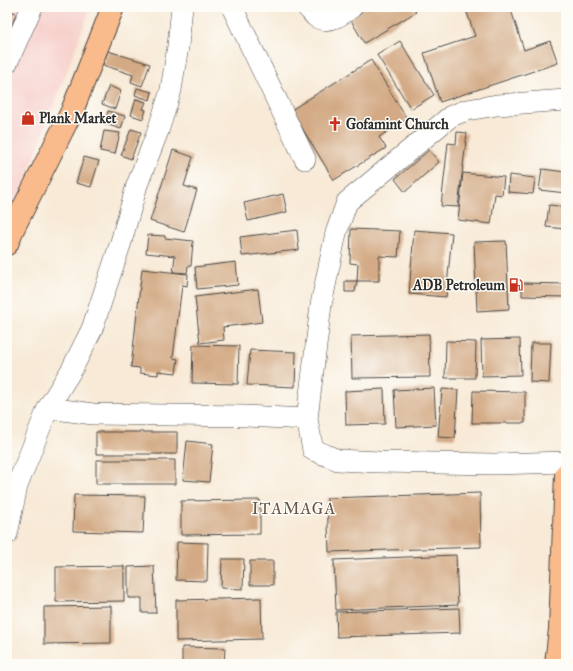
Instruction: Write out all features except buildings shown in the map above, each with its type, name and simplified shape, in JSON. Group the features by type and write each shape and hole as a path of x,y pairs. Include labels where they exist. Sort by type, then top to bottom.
{"main road":[{"path":"7,244 12,231 72,111 113,7"},
{"path":"556,664 560,629 566,474"}],"street":[{"path":"7,63 32,7"},
{"path":"7,534 17,486 48,408 72,369 92,329 100,307 121,242 137,185 158,131 171,90 182,7"},
{"path":"232,7 305,159"},
{"path":"307,7 315,16 328,20 337,17 352,7"},
{"path":"566,100 497,105 467,110 451,116 347,202 336,233 321,306 307,419 313,450 338,460 494,464 566,462"},
{"path":"48,408 93,414 246,416 307,419"}],"shaded area":[{"name":"Plank Market","path":"7,7 91,7 7,229"}],"place":[{"name":"Plank Market","path":"28,118"},
{"name":"Gofamint Church","path":"335,124"},
{"name":"ADB Petroleum","path":"516,285"}],"district":[{"name":"ITAMAGA","path":"294,508"}]}
